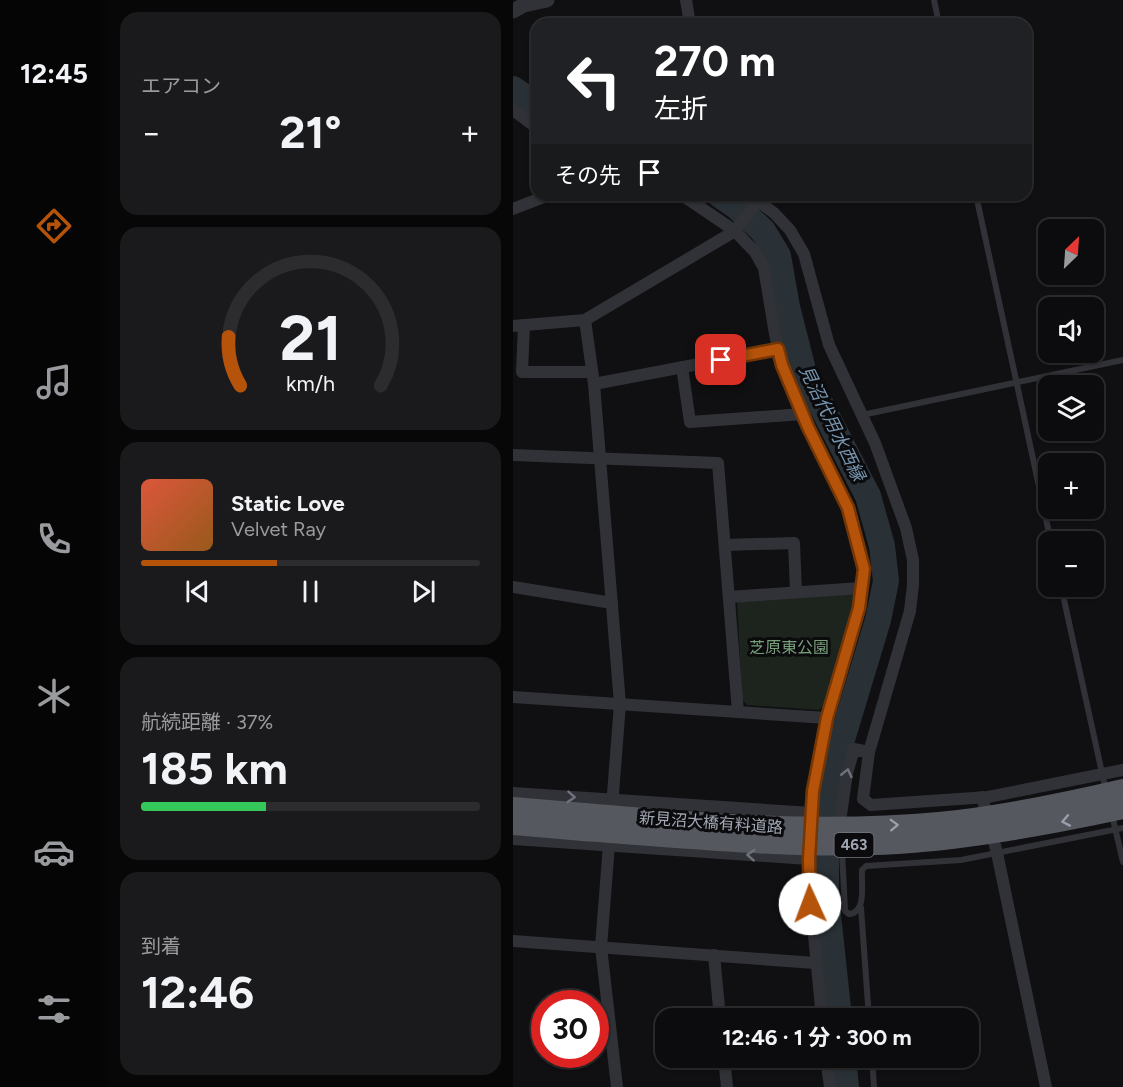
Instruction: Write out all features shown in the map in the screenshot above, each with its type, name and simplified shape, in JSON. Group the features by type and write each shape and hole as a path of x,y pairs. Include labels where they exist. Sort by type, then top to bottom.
{"highway":[{"name":"新見沼大橋有料道路","path":"513,807 583,822 783,843 897,844 1014,831 1116,800"},
{"name":"新見沼大橋有料道路","path":"513,825 583,822"}],"street":[{"path":"513,12 524,5 547,0"},
{"path":"686,0 689,18"},
{"path":"513,110 531,124"},
{"path":"513,209 534,201"},
{"path":"691,201 735,231 755,252 764,268 782,365 848,508 864,569 859,608 827,718 813,791 809,884 821,1008"},
{"path":"778,349 682,367 593,378 522,372 518,325 585,320 735,231 755,201 774,213 790,230 804,254 829,345 889,479 906,528 913,560 910,611 869,752 863,799 866,803 889,805 982,797 1123,770"},
{"path":"585,320 593,378 620,704 601,947 617,1087"},
{"path":"682,367 690,422 803,414"},
{"path":"513,455 718,462 738,712"},
{"path":"725,545 794,543 796,592"},
{"path":"513,586 612,603"},
{"path":"729,597 861,588"},
{"path":"513,697 827,718"},
{"path":"513,793 840,822 847,773 854,749 869,752"},
{"path":"982,797 997,853 1046,1087"},
{"path":"513,839 809,854"},
{"path":"513,941 815,963"},
{"path":"714,955 719,1008"},
{"path":"725,1068 727,1087"},
{"path":"828,1068 830,1087"}],"lane":[{"path":"934,0 938,18"},
{"path":"977,201 1049,531"},
{"path":"862,415 1123,360"},
{"path":"1063,597 1103,775 1116,800 1123,862"},
{"path":"868,1008 861,904 862,870 866,866 949,861 1120,829"},
{"path":"809,854 842,851 845,911 854,914 859,910 861,904"},
{"path":"873,1068 874,1087"}],"green space":[{"name":"芝原東公園","path":"858,593 824,705 819,710 747,705 742,699 737,599"}],"waterway":[{"name":"見沼代用水西縁","path":"513,89 531,101"},
{"name":"見沼代用水西縁","path":"729,201 763,231 778,256 787,307 803,370 868,496 882,546 886,581 878,620 837,756 828,811"},
{"name":"見沼代用水西縁","path":"826,858 826,896 838,1008"},
{"name":"見沼代用水西縁","path":"844,1068 846,1087"}],"route":[{"path":"721,360 778,349 782,365 808,427 848,508 864,569 859,608 827,718 813,791 809,859 810,904"}]}
